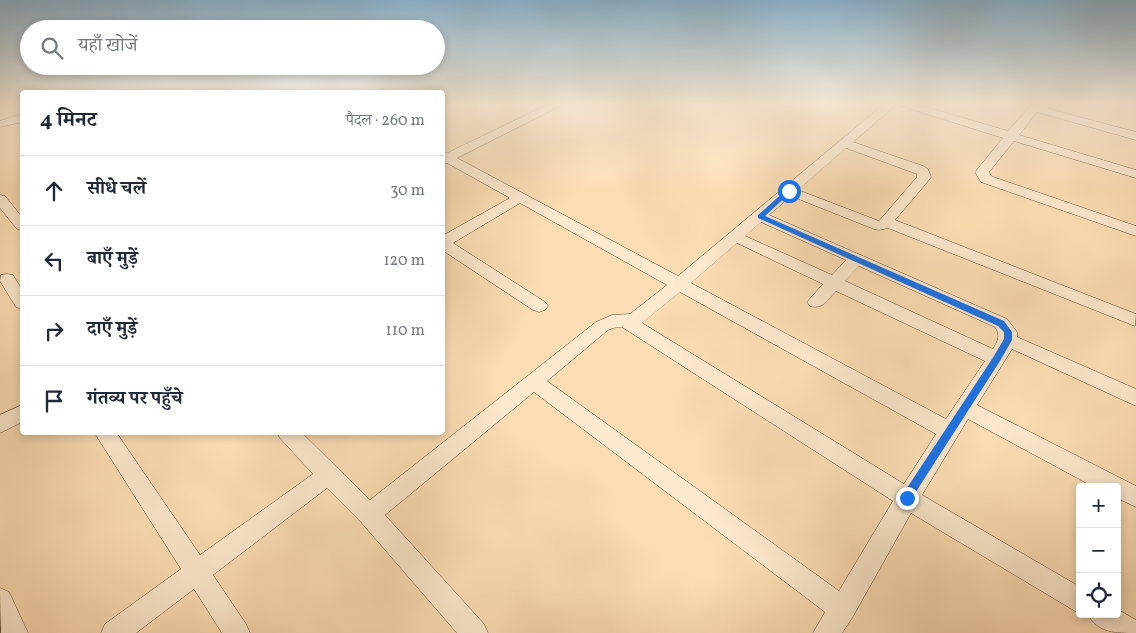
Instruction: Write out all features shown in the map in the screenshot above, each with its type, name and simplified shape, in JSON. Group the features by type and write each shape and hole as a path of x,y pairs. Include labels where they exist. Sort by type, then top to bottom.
{"street":[{"path":"445,158 496,134"},
{"path":"368,514 608,322 627,322 642,315 736,237 855,134"},
{"path":"1003,134 1136,174"},
{"path":"1013,134 983,169 982,174 986,179 1136,231"},
{"path":"789,191 879,226 886,222 924,177 923,172 843,143"},
{"path":"445,159 521,197 950,431"},
{"path":"445,241 521,197"},
{"path":"0,199 20,224"},
{"path":"760,216 1001,324 1008,332 1008,340 997,359 907,498 826,633"},
{"path":"886,222 1136,320"},
{"path":"736,237 997,359"},
{"path":"445,245 539,306"},
{"path":"816,302 856,259"},
{"path":"10,278 20,299"},
{"path":"627,322 907,498 1076,599"},
{"path":"1008,340 1136,398"},
{"path":"533,381 842,609"},
{"path":"965,408 1109,483"},
{"path":"0,425 20,414"},
{"path":"108,435 195,573 237,633"},
{"path":"290,435 368,514 475,633"},
{"path":"114,633 328,475"},
{"path":"1121,489 1136,497"},
{"path":"0,601 15,633"},
{"path":"1108,618 1132,633"}],"route":[{"path":"789,191 760,216 1001,324 1005,326 1008,332 1008,340 997,359 907,498"}]}
